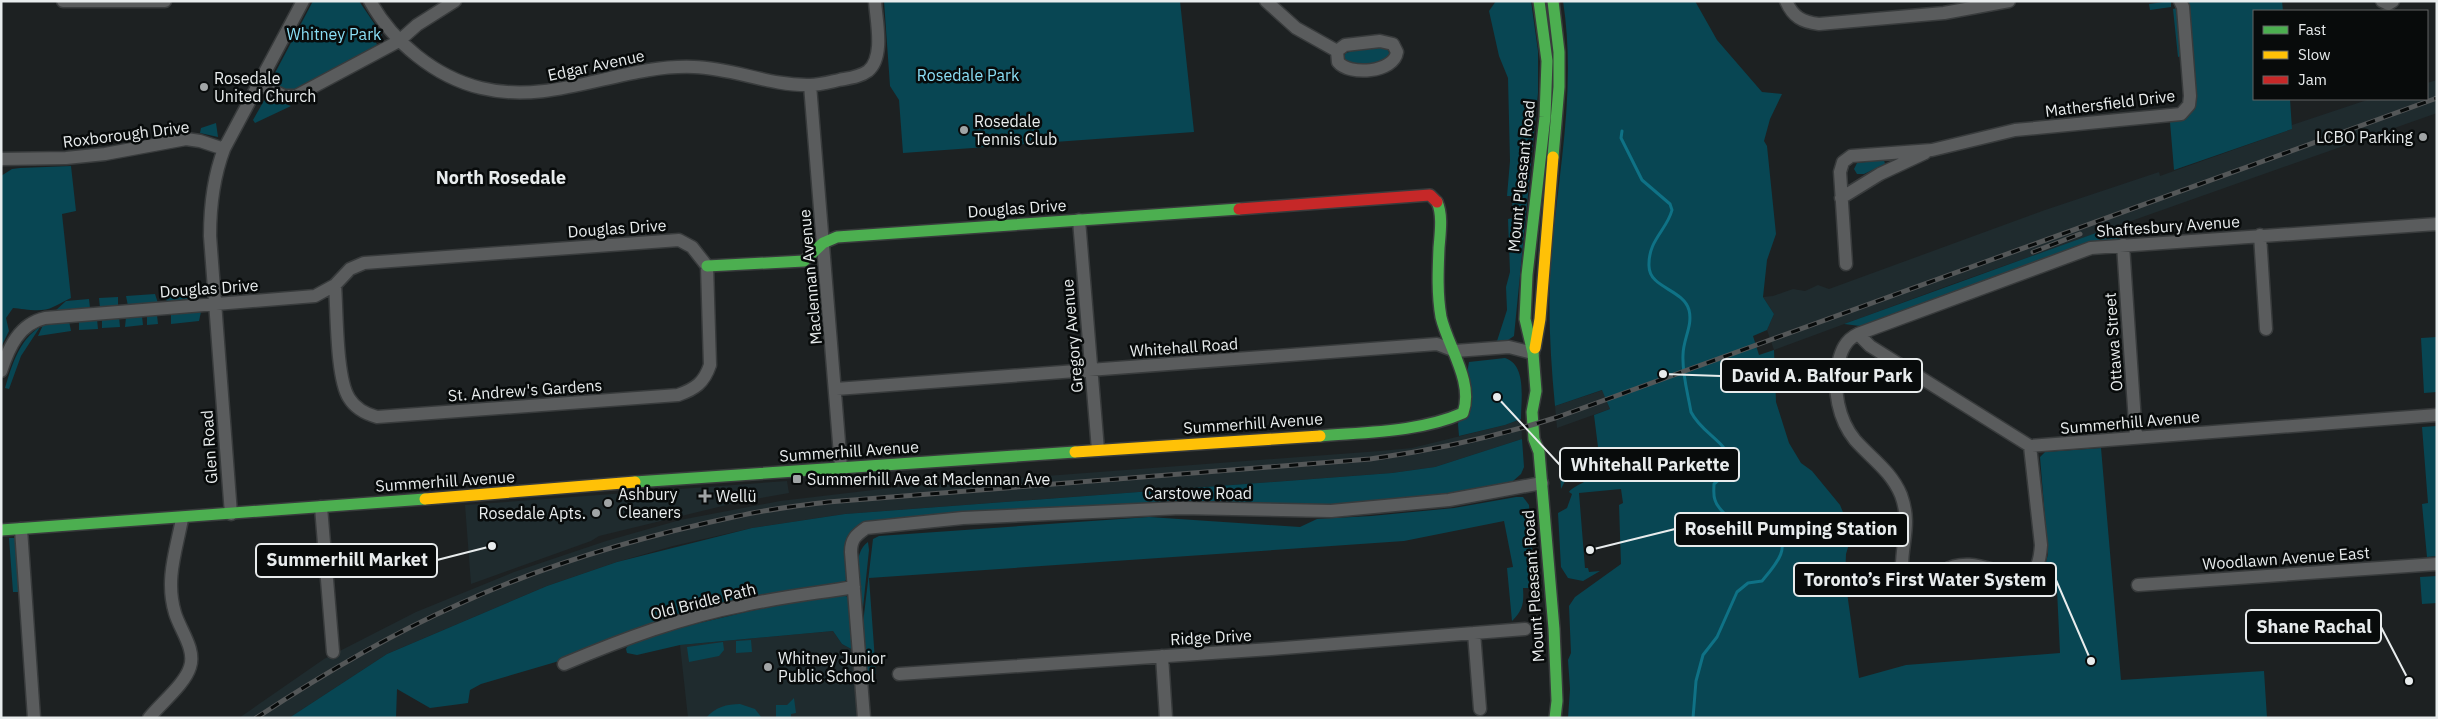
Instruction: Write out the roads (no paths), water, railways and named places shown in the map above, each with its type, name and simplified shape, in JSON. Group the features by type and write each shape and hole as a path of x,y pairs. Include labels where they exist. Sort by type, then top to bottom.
{"street":[{"path":"63,1 165,1"},
{"name":"Glen Road","path":"231,514 210,215 215,175 224,149 260,84 302,1"},
{"path":"370,1 399,41"},
{"path":"260,84 284,96 296,96 399,41 418,25 455,1"},
{"name":"Edgar Avenue","path":"399,41 441,71 458,80 495,91 534,93 554,91 628,73 683,67 708,68 784,83 810,85 852,78 869,70 874,63 877,52 875,1"},
{"path":"1266,1 1296,28 1337,51"},
{"name":"Mount Pleasant Road","path":"1539,1 1547,61 1546,117 1527,275 1525,318 1534,353 1536,390 1532,412 1534,439 1540,452 1554,629 1557,701 1555,718"},
{"name":"Mount Pleasant Road","path":"1534,353 1540,319 1560,87 1553,1"},
{"path":"1786,1 1794,16 1804,22 1818,24 1944,13 2010,1"},
{"path":"2382,1 2388,4 2393,1"},
{"name":"Mathersfield Drive","path":"1846,264 1840,166 1851,156 1932,150 2016,130 2181,114 2189,105 2190,96 2181,2"},
{"name":"Maclennan Avenue","path":"810,85 841,466"},
{"name":"Roxborough Drive","path":"1,159 66,158 106,154 186,139 200,141 224,149"},
{"name":"Mathersfield Drive","path":"1841,198 1880,174 1932,150"},
{"name":"Douglas Drive","path":"1,371 16,338 28,324 36,320 315,296 335,285 350,269 364,263 679,240 692,247 707,266 804,261 823,243 837,237 862,234 1421,195 1434,198 1438,202 1440,218 1438,272 1440,305 1445,332 1455,351"},
{"name":"Gregory Avenue","path":"1080,220 1098,450"},
{"name":"Shaftesbury Avenue","path":"1858,334 2091,248 2437,224"},
{"path":"2260,235 2266,329"},
{"name":"Ottawa Street","path":"2122,245 2136,437"},
{"name":"St. Andrew's Gardens","path":"335,285 341,368 348,397 368,414 386,417 678,395 696,388 706,376 710,365 707,266"},
{"path":"1858,334 1870,346 2030,446 2040,545 2040,556 2036,568 2021,576 1976,564 1966,564 1943,571 1926,582 1911,580 1902,570 1906,528 1901,496 1892,477 1882,464 1856,441 1841,415 1836,382 1838,362 1849,338 1858,334"},
{"name":"Whitehall Road","path":"836,389 1437,344 1455,351 1509,347 1534,353"},
{"name":"Summerhill Avenue","path":"231,514 841,466 1391,430 1460,417 1465,409 1466,394 1455,351"},
{"name":"Summerhill Avenue","path":"2030,446 2437,415"},
{"name":"Carstowe Road","path":"854,587 851,543 855,536 866,528 877,525 973,518 1181,508 1331,511 1449,500 1542,483"},
{"path":"321,507 333,652"},
{"path":"1,530 182,519 231,514"},
{"path":"149,718 187,675 192,662 190,649 172,602 170,583 172,558 182,519"},
{"path":"21,529 34,718"},
{"name":"Woodlawn Avenue East","path":"2138,585 2437,564"},
{"path":"854,587 864,718"},
{"name":"Old Bridle Path","path":"564,664 619,640 744,604 854,587"},
{"name":"Ridge Drive","path":"899,674 1526,629"},
{"path":"1474,633 1480,709"},
{"path":"1162,656 1166,718"}],"waterway":[{"path":"1622,131 1621,138 1642,180 1670,204 1672,210 1670,217 1651,249 1649,257 1650,273 1654,279 1686,303 1690,322 1683,349 1683,362 1691,412 1700,425 1723,446 1732,460 1730,470 1714,484 1715,500 1720,509 1742,527 1752,532 1771,534 1778,538 1782,544 1780,557 1762,581 1748,583 1737,592 1717,637 1703,655 1696,681 1693,718"}],"railway":[{"path":"256,718 329,672 380,643 491,590 595,553 702,524 760,511 828,502 1370,459 1465,442 1511,431 1558,417 2437,98"},
{"path":"2033,252 2080,234"}],"place":[{"name":"Rosedale United Church","path":"204,87"},
{"name":"Rosedale Tennis Club","path":"964,130"},
{"name":"LCBO Parking","path":"2423,137"},
{"name":"David A. Balfour Park","path":"1663,374"},
{"name":"Whitehall Parkette","path":"1497,397"},
{"name":"Summerhill Ave at Maclennan Ave","path":"797,479"},
{"name":"Wellü","path":"705,496"},
{"name":"Ashbury Cleaners","path":"608,503"},
{"name":"Rosedale Apts.","path":"596,513"},
{"name":"Summerhill Market","path":"492,546"},
{"name":"Rosehill Pumping Station","path":"1590,550"},
{"name":"Toronto’s First Water System","path":"2091,661"},
{"name":"Whitney Junior Public School","path":"768,667"},
{"name":"Shane Rachal","path":"2409,681"}],"district":[{"name":"North Rosedale","path":"501,178"}],"park label":[{"name":"Whitney Park","path":"334,34"},
{"name":"Rosedale Park","path":"968,75"}]}
